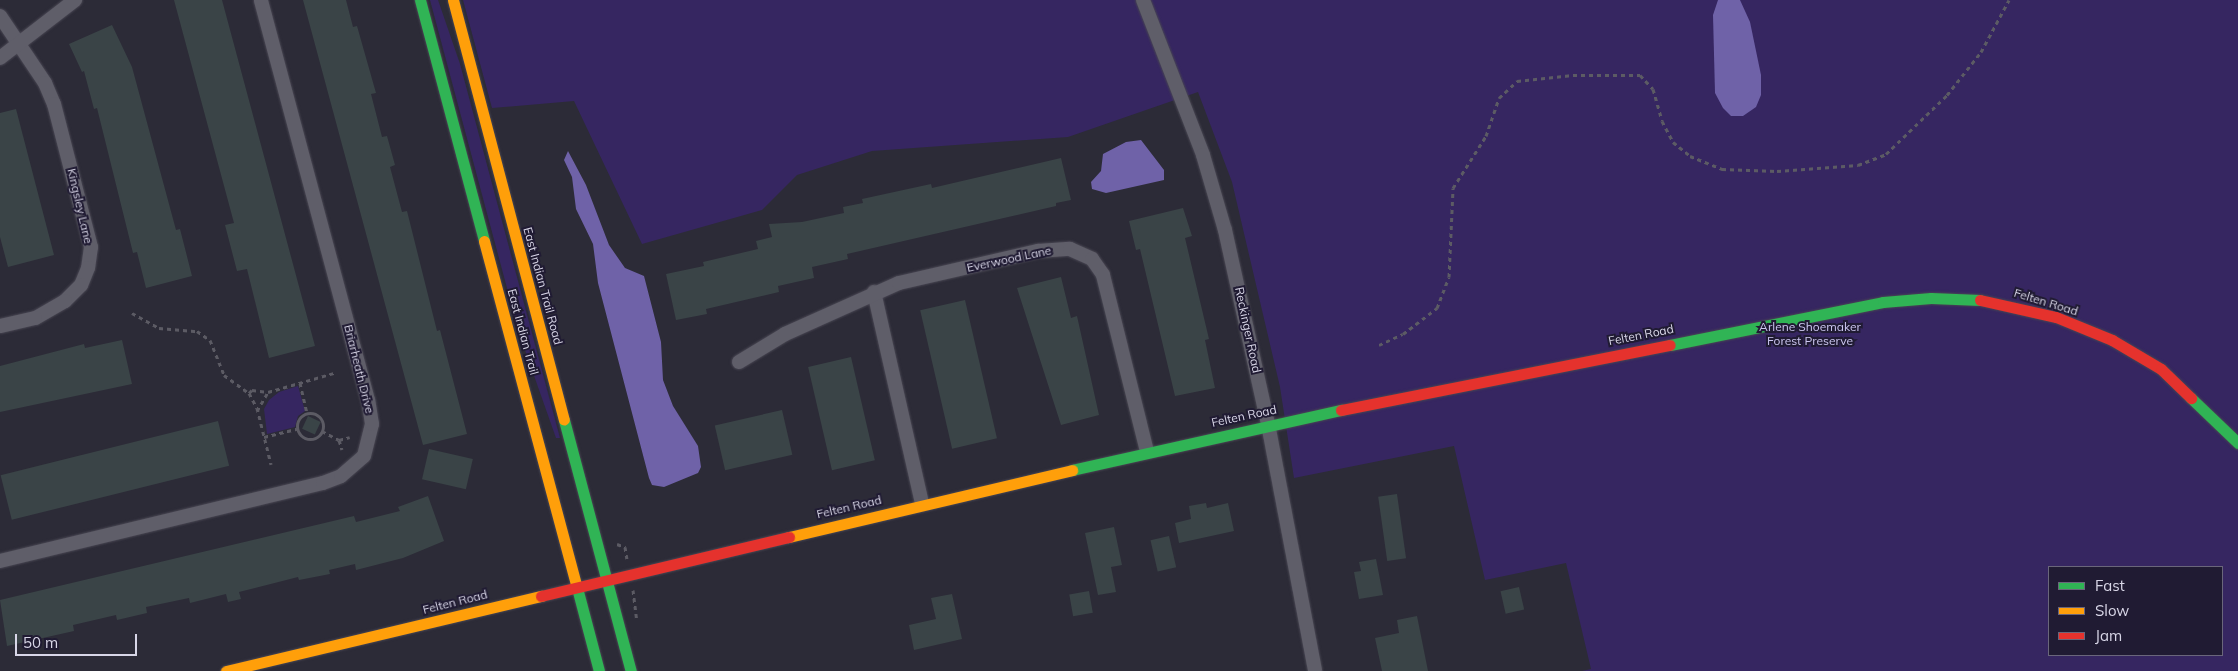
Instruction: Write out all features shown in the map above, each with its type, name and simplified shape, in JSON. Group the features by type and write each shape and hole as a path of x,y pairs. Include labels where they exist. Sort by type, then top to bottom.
{"street":[{"path":"0,58 75,0"},
{"name":"Briarheath Drive","path":"0,561 323,483 342,476 364,456 372,424 368,400 261,0"},
{"name":"East Indian Trail","path":"420,0 599,671"},
{"name":"East Indian Trail Road","path":"453,0 606,579"},
{"name":"Reckinger Road","path":"1143,0 1203,155 1225,230 1268,424 1315,671"},
{"name":"Kingsley Lane","path":"0,16 20,44 54,104 91,247 88,268 81,285 65,301 35,318 0,326"},
{"name":"Everwood Lane","path":"739,362 785,334 874,292 899,283 1054,248 1083,252 1099,267 1109,291 1147,452"},
{"path":"874,292 922,503"},
{"name":"Felten Road","path":"226,671 922,503 1268,424 1883,302 1931,298 1991,300 2056,316 2112,340 2161,369 2238,443"},
{"path":"606,579 631,671"}],"path":[{"path":"1378,345 1403,334 1437,308 1449,277 1453,188 1482,143 1499,98 1506,89 1517,81 1573,75 1640,75 1653,89 1662,122 1673,142 1690,156 1722,169 1776,171 1858,165 1892,150 1948,95 1980,52 2009,0"},
{"path":"132,313 159,328 189,329 205,335 215,346 224,375 249,393 258,411 270,464"},
{"path":"249,393 252,390 268,392 334,373"},
{"path":"300,383 307,413"},
{"path":"258,411 268,392"},
{"path":"297,429 299,418 307,413"},
{"path":"297,429 307,439 316,438 322,431 321,418 307,413"},
{"path":"264,437 297,429"},
{"path":"322,431 339,440 350,437"},
{"path":"339,440 342,450"}],"green space":[{"path":"430,0 438,0 460,64 560,438 556,438 519,333"},
{"name":"Arlene Shoemaker Forest Preserve","path":"463,0 2238,0 2238,671 1582,671 1591,669 1566,563 1485,580 1454,446 1294,478 1280,387 1232,182 1198,92 1068,137 872,151 797,175 762,210 642,244 574,101 492,108"},
{"path":"298,386 305,411 298,416 295,427 267,434 264,409 269,400 279,392"}],"shaded area":[{"path":"1718,0 1740,0 1750,22 1761,75 1761,95 1756,107 1743,116 1731,116 1723,108 1715,93 1713,15"},
{"path":"1141,140 1164,170 1164,180 1106,193 1092,189 1091,182 1101,171 1103,154 1126,142"},
{"path":"568,151 586,185 609,245 625,268 644,276 661,342 663,380 673,406 698,446 701,467 698,473 664,487 652,485 649,478 598,283 593,244 576,209 572,177 564,160"}],"building":[{"path":"174,0 222,0 315,346 269,358 247,269 237,271 225,225 234,223"},
{"path":"303,0 346,0 353,27 357,26 376,93 371,94 382,137 387,136 395,165 390,167 402,212 407,211 437,331 440,330 467,434 423,445"},
{"path":"112,25 132,67 176,230 180,229 192,276 146,288 137,252 133,253 97,108 94,109 84,71 82,72 69,44"},
{"path":"16,109 54,255 8,267 0,237 0,113"},
{"path":"1061,158 1071,200 1056,203 1056,206 847,254 848,259 812,267 814,278 778,286 779,292 706,309 707,314 676,320 666,274 704,266 703,262 758,249 756,241 772,237 769,224 802,222 844,213 843,207 863,203 862,199 931,184 932,188"},
{"path":"1183,208 1192,236 1185,238 1209,339 1205,340 1215,388 1175,396 1140,249 1136,250 1129,221"},
{"path":"1061,277 1071,318 1077,316 1099,415 1061,425 1017,288"},
{"path":"965,300 997,438 952,449 920,310"},
{"path":"122,340 132,384 0,412 0,366 84,344 85,348"},
{"path":"851,357 875,460 832,470 808,367"},
{"path":"782,410 792,455 725,470 715,426"},
{"path":"308,416 321,422 315,435 302,429"},
{"path":"218,421 229,466 12,520 1,475"},
{"path":"429,449 473,459 466,489 422,479"},
{"path":"1397,494 1406,558 1387,561 1378,497"},
{"path":"428,496 444,541 403,558 356,570 355,564 329,570 330,574 299,580 298,577 239,592 241,599 228,602 226,594 190,603 189,598 146,607 147,613 117,620 116,615 73,625 74,631 7,646 0,600 354,516 356,522 400,511 398,507"},
{"path":"1206,503 1207,508 1228,503 1234,531 1179,543 1175,523 1191,519 1189,506"},
{"path":"1114,527 1122,565 1111,567 1116,592 1098,595 1085,533"},
{"path":"1169,536 1176,567 1158,571 1150,540"},
{"path":"1376,559 1383,595 1359,599 1354,572 1361,571 1359,562"},
{"path":"1519,587 1524,609 1506,614 1500,591"},
{"path":"1089,591 1093,613 1073,616 1069,594"},
{"path":"952,594 962,639 914,650 909,625 936,619 931,598"},
{"path":"1417,616 1428,671 1382,671 1375,638 1399,633 1397,620"}],"traffic: fast":[{"path":"420,0 484,241"},
{"path":"1670,345 1883,302 1931,298 1980,300"},
{"path":"2191,398 2238,443"},
{"path":"1072,470 1341,410"},
{"path":"564,420 631,671"},
{"path":"576,584 599,671"}],"traffic: slow":[{"path":"453,0 564,420"},
{"path":"484,241 576,584"},
{"path":"789,537 1072,470"},
{"path":"226,671 541,596"}],"traffic: jam":[{"path":"1980,300 2056,317 2112,340 2161,369 2191,398"},
{"path":"1341,410 1670,345"},
{"path":"541,596 789,537"}]}
